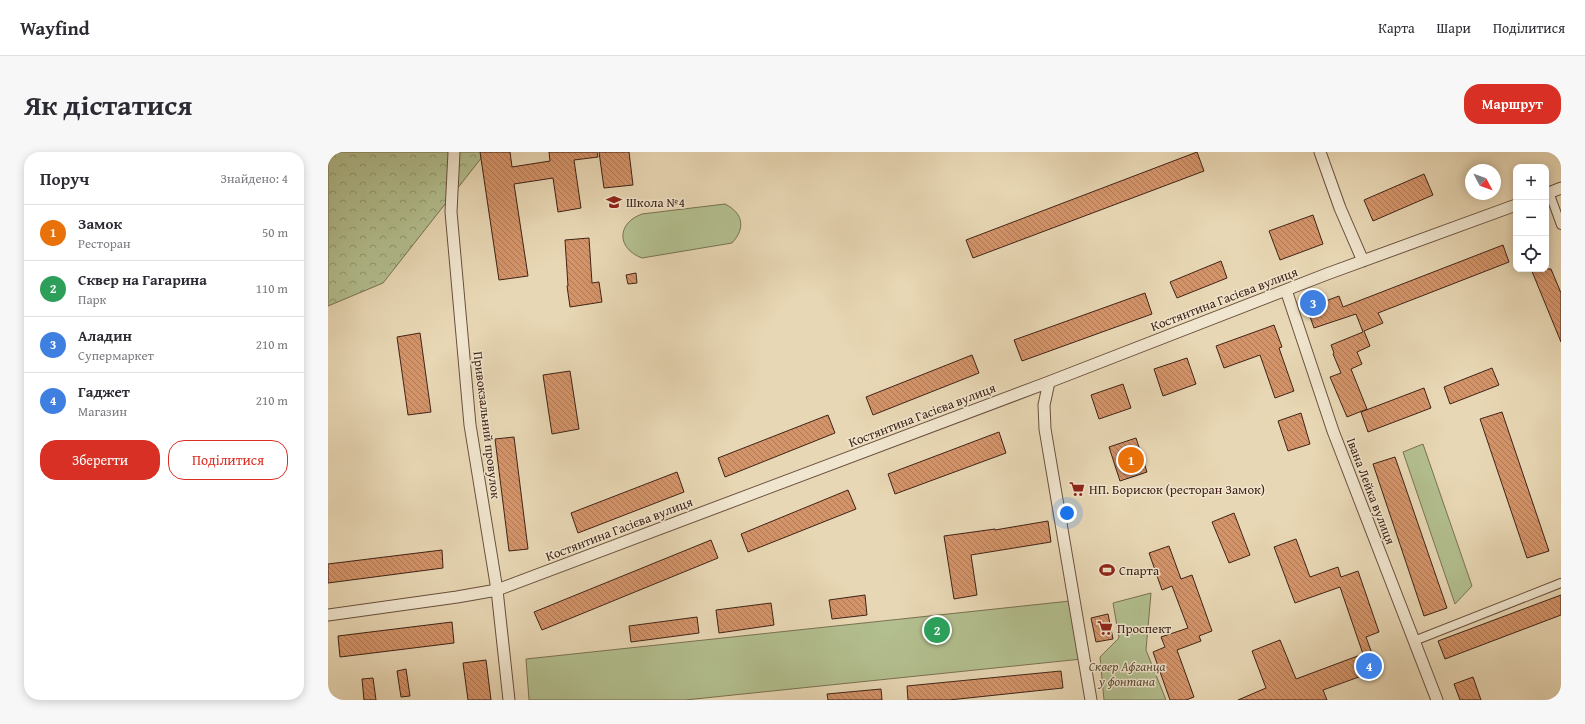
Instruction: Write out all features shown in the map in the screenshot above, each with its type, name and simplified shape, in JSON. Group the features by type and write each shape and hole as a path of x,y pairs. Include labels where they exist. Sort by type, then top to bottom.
{"street":[{"name":"Привокзальний провулок","path":"454,152 451,212 470,418 497,590 509,700"},
{"path":"1320,152 1340,208 1363,261"},
{"path":"1549,193 1561,188"},
{"path":"1549,195 1561,225"},
{"name":"Костянтина Гасієва вулиця","path":"328,615 497,590 1049,382 1286,290 1513,206"},
{"name":"Івана Лейка вулиця","path":"1286,290 1333,431 1436,700"},
{"path":"1049,382 1044,405 1045,429 1091,700"},
{"path":"1414,640 1561,583"}],"green space":[{"path":"328,152 486,152 383,283 328,306"},
{"path":"725,204 739,216 741,226 732,243 642,258 634,254 624,242 624,229 634,218 642,214"},
{"path":"1423,444 1472,586 1455,604 1403,452"},
{"name":"Сквер Афганца у фонтана","path":"1151,593 1146,650 1166,700 1104,700 1100,657 1119,638 1113,603"},
{"path":"1070,601 1082,659 685,700 529,700 526,659"}],"building":[{"path":"480,152 510,152 512,167 550,161 549,152 597,152 598,157 574,160 581,208 558,212 553,178 514,184 528,276 499,280"},
{"path":"599,152 629,152 633,185 604,188"},
{"path":"1197,152 1204,171 973,258 966,240"},
{"path":"1424,174 1433,195 1373,221 1364,200"},
{"path":"1313,215 1323,244 1280,260 1269,231"},
{"path":"589,238 592,283 599,282 602,302 570,307 567,286 565,240"},
{"path":"1503,245 1509,262 1378,313 1383,323 1364,331 1370,346 1357,352 1362,364 1351,369 1367,409 1347,417 1330,377 1341,373 1331,345 1363,332 1356,314 1314,328 1307,308 1339,296 1343,307"},
{"path":"1221,261 1227,278 1177,298 1170,282"},
{"path":"1549,269 1551,269 1561,293 1561,342 1532,272 1549,272"},
{"path":"636,273 637,283 628,284 626,275"},
{"path":"1145,293 1152,314 1022,361 1014,340"},
{"path":"1274,325 1282,347 1279,348 1294,391 1275,398 1260,355 1224,368 1216,346"},
{"path":"420,333 431,412 408,415 397,337"},
{"path":"972,355 979,373 873,415 866,397"},
{"path":"1187,358 1196,384 1163,396 1154,369"},
{"path":"1492,368 1499,385 1450,404 1444,387"},
{"path":"570,371 579,429 552,434 543,375"},
{"path":"1123,384 1131,408 1099,419 1091,395"},
{"path":"1424,388 1431,408 1368,432 1361,412"},
{"path":"1502,412 1549,551 1527,558 1480,419"},
{"path":"1301,413 1310,444 1288,451 1278,421"},
{"path":"828,415 835,433 725,477 718,458"},
{"path":"999,432 1006,453 895,494 888,474"},
{"path":"514,437 528,549 509,551 495,439"},
{"path":"1136,438 1147,472 1120,481 1109,447"},
{"path":"1395,457 1447,608 1424,616 1373,464"},
{"path":"677,472 684,492 578,533 571,513"},
{"path":"848,490 856,509 748,552 741,534"},
{"path":"1234,513 1250,555 1229,563 1212,522"},
{"path":"1048,521 1051,542 971,555 977,595 954,599 944,536 995,530"},
{"path":"1296,539 1310,577 1338,567 1341,577 1358,571 1379,632 1366,637 1378,670 1323,690 1327,700 1238,700 1266,688 1252,651 1280,640 1296,679 1363,654 1340,587 1295,603 1274,547"},
{"path":"711,540 718,558 542,630 534,612"},
{"path":"1169,546 1181,579 1192,575 1212,631 1199,636 1201,641 1177,650 1194,697 1186,700 1170,700 1153,652 1165,647 1161,637 1188,628 1172,586 1162,590 1149,553"},
{"path":"442,550 443,568 328,583 328,564"},
{"path":"865,595 867,615 832,619 829,600"},
{"path":"1561,595 1561,615 1445,659 1438,641"},
{"path":"771,603 774,625 719,633 716,610"},
{"path":"1108,614 1113,639 1096,642 1091,618"},
{"path":"697,617 699,633 631,642 629,626"},
{"path":"452,622 454,643 340,657 338,636"},
{"path":"486,660 491,700 468,700 463,663"},
{"path":"406,669 410,696 401,697 397,671"},
{"path":"1061,671 1063,688 949,700 908,700 907,686"},
{"path":"1473,677 1481,700 1460,700 1454,684"},
{"path":"373,678 376,700 364,700 362,679"},
{"path":"881,689 882,700 828,700 827,694"}],"place":[{"name":"Школа №4","path":"614,202"},
{"name":"Аладин","path":"1313,303"},
{"name":"Замок","path":"1131,460"},
{"name":"НП. Борисюк (ресторан Замок)","path":"1077,489"},
{"name":"Спарта","path":"1107,570"},
{"name":"Проспект","path":"1105,628"},
{"name":"Сквер на Гагарина","path":"937,630"},
{"name":"Гаджет","path":"1369,666"}]}
